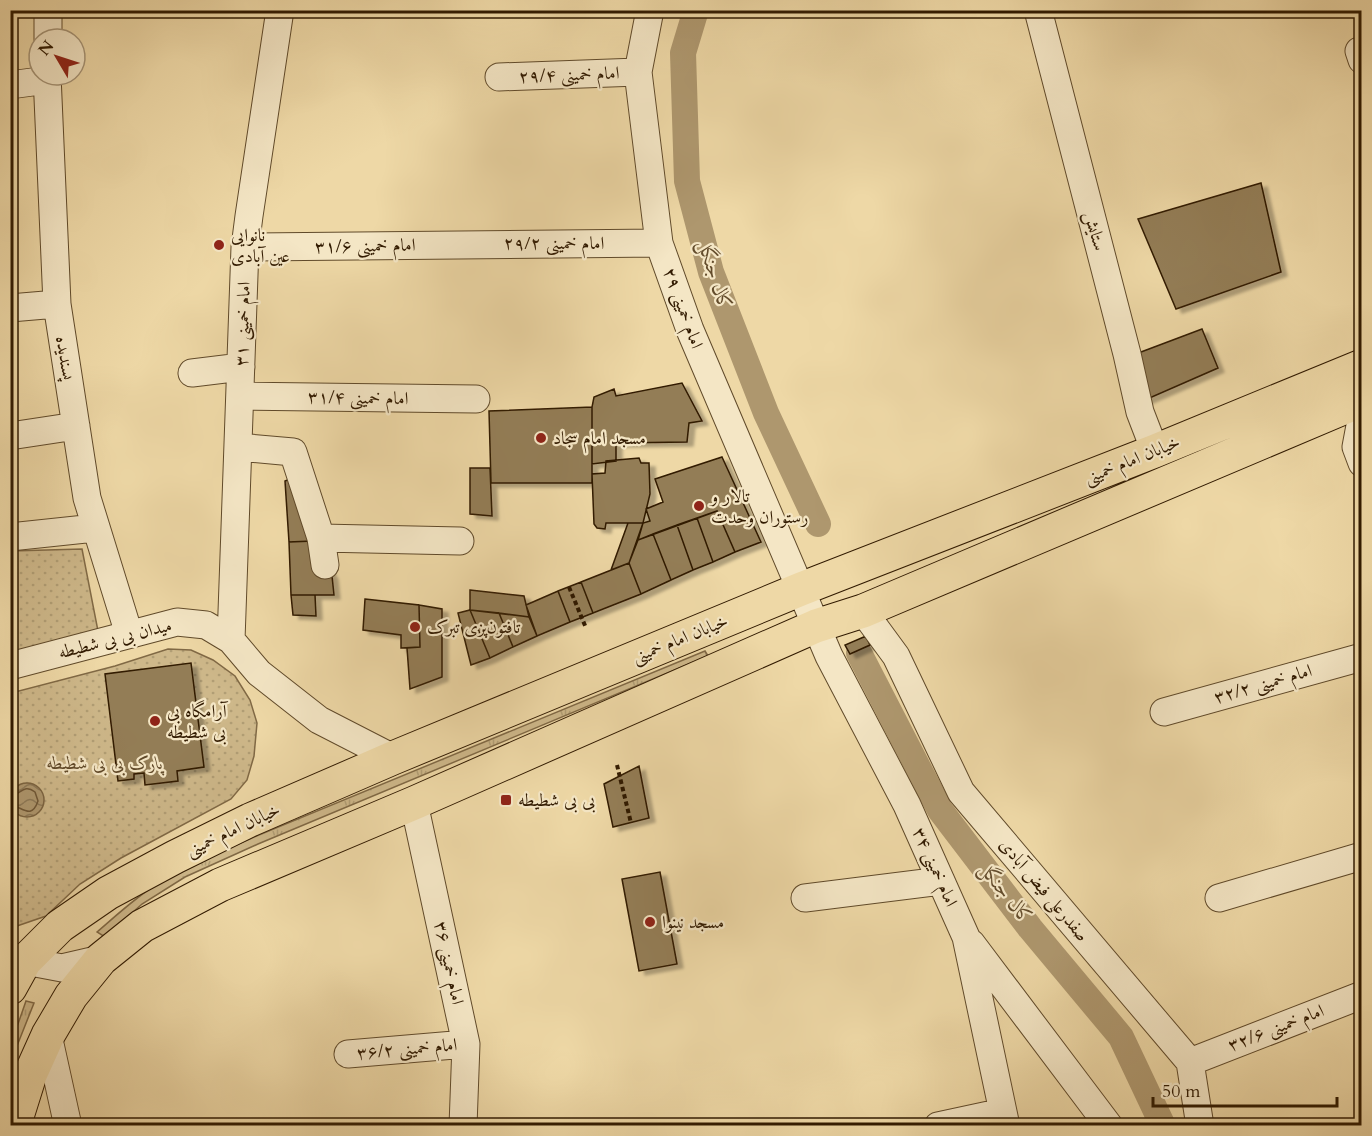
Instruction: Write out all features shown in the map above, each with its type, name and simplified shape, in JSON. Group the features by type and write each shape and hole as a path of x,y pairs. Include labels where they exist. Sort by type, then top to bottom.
{"main road":[{"name":"خیابان امام خمینی","path":"15,968 60,926 108,893 250,820 393,758 801,589 1155,451 1362,366"},
{"name":"خیابان امام خمینی","path":"14,1125 30,1075 48,1035 71,996 101,959 142,926 220,885 414,803 816,626 863,611 1362,400"}],"street":[{"path":"48,10 48,27"},
{"name":"امام خمینی ۳۱","path":"231,640 245,248 279,10"},
{"name":"امام خمینی ۲۹","path":"650,10 638,72 659,243 690,330 816,626"},
{"name":"ستایش","path":"1038,10 1140,412 1155,451"},
{"name":"امام خمینی ۲۹/۴","path":"499,77 638,72"},
{"path":"10,85 27,81"},
{"name":"پسندیده","path":"47,87 57,304 87,498 129,634"},
{"name":"امام خمینی ۲۹/۲","path":"449,245 659,243"},
{"name":"امام خمینی ۳۱/۶","path":"245,248 449,245"},
{"path":"10,308 57,304"},
{"path":"192,373 241,367"},
{"name":"امام خمینی ۳۱/۴","path":"240,396 476,399"},
{"path":"1359,455 1362,415"},
{"path":"1320,417 1359,455"},
{"path":"10,436 76,426"},
{"path":"238,447 294,452 323,552 460,541"},
{"path":"10,537 95,528"},
{"name":"صفدرعلی فیض آبادی","path":"863,611 896,656 962,792 1190,1062"},
{"name":"میدان بی بی شطیطه","path":"10,666 177,622 206,625 231,640 259,673 320,720 393,758"},
{"name":"امام خمینی ۳۴","path":"816,626 829,656 907,805 966,938 1005,1119"},
{"name":"امام خمینی ۳۲/۲","path":"1164,712 1362,657"},
{"name":"امام خمینی ۳۶","path":"414,803 466,1044 463,1125"},
{"path":"1219,898 1362,856"},
{"path":"805,898 941,881"},
{"path":"966,938 1109,1125"},
{"path":"15,968 62,968 101,959"},
{"name":"امام خمینی ۳۲/۶","path":"1190,1062 1362,995"},
{"path":"48,1035 68,1125"},
{"name":"امام خمینی ۳۶/۲","path":"348,1054 466,1044"},
{"path":"1190,1062 1200,1125"},
{"path":"938,1125 1005,1119"}],"path":[{"path":"569,587 586,628"},
{"path":"617,765 630,823"}],"green space":[{"path":"82,549 98,631 11,652 11,551"},
{"name":"پارک بی بی شطیطه","path":"168,649 191,650 213,660 235,676 250,700 257,723 254,756 247,780 231,799 121,858 80,884 46,916 11,927 11,693 115,666"},
{"path":"705,651 708,656 258,844 185,877 142,904 105,937 97,932 152,887 206,858"},
{"path":"26,1001 34,1003 11,1061 11,1044"}],"water":[{"path":"27,783 39,788 44,800 39,812 27,817 15,812 10,800 15,788"}],"building":[{"path":"1261,183 1281,272 1176,309 1138,219"},
{"path":"1202,329 1218,368 1145,400 1133,355"},
{"path":"682,383 702,421 689,423 687,442 616,443 616,461 592,464 594,397 614,389 616,396"},
{"name":"مسجد امام سجاد","path":"592,407 592,483 491,483 489,411"},
{"name":"تالار و رستوران وحدت","path":"722,457 761,542 735,552 717,511 638,540 643,523 650,521 646,509 663,502 655,479"},
{"path":"639,458 641,463 649,463 650,494 643,523 606,523 605,529 597,528 594,524 592,474 605,473 606,461"},
{"path":"470,468 490,468 492,516 470,514"},
{"path":"295,477 313,541 289,542 285,481"},
{"path":"717,511 735,552 713,562 697,518"},
{"path":"697,518 713,562 693,570 677,525"},
{"path":"628,523 643,523 629,563 611,570"},
{"path":"677,525 693,570 671,580 653,534"},
{"path":"653,534 671,580 641,594 629,563 638,540"},
{"path":"313,541 332,576 334,595 291,595 289,542"},
{"path":"629,563 641,594 593,613 581,582"},
{"path":"581,582 593,613 570,622 558,591"},
{"path":"470,590 524,596 529,617 470,610"},
{"path":"558,591 570,622 537,636 526,605"},
{"path":"291,595 315,595 316,616 293,615"},
{"path":"365,599 419,605 420,647 401,648 401,635 363,630"},
{"path":"419,605 442,609 442,677 410,689 407,648 420,647"},
{"path":"470,610 499,613 513,647 490,658"},
{"path":"470,610 490,658 471,665 458,613"},
{"path":"499,613 529,617 537,636 513,647"},
{"path":"866,636 870,645 850,654 845,645"},
{"name":"آرامگاه بی بی شطیطه","path":"191,663 204,767 177,771 178,781 145,785 144,773 134,774 134,779 118,781 105,674"},
{"path":"639,766 649,818 613,827 604,784"},
{"name":"مسجد نینوا","path":"660,872 677,964 639,971 622,879"}],"waterway":[{"name":"کال جنگل","path":"696,10 683,53 687,181 711,272 766,413 818,524"},
{"name":"کال جنگل","path":"859,653 940,810 1030,928 1121,1037 1163,1126"}],"place":[{"name":"نانوایی عین آبادی","path":"219,245"},
{"name":"مسجد امام سجاد","path":"541,438"},
{"name":"تالار و رستوران وحدت","path":"699,506"},
{"name":"تافتون‌پزی تبرک","path":"415,627"},
{"name":"آرامگاه بی بی شطیطه","path":"155,721"},
{"name":"بی بی شطیطه","path":"506,800"},
{"name":"مسجد نینوا","path":"650,922"}]}
